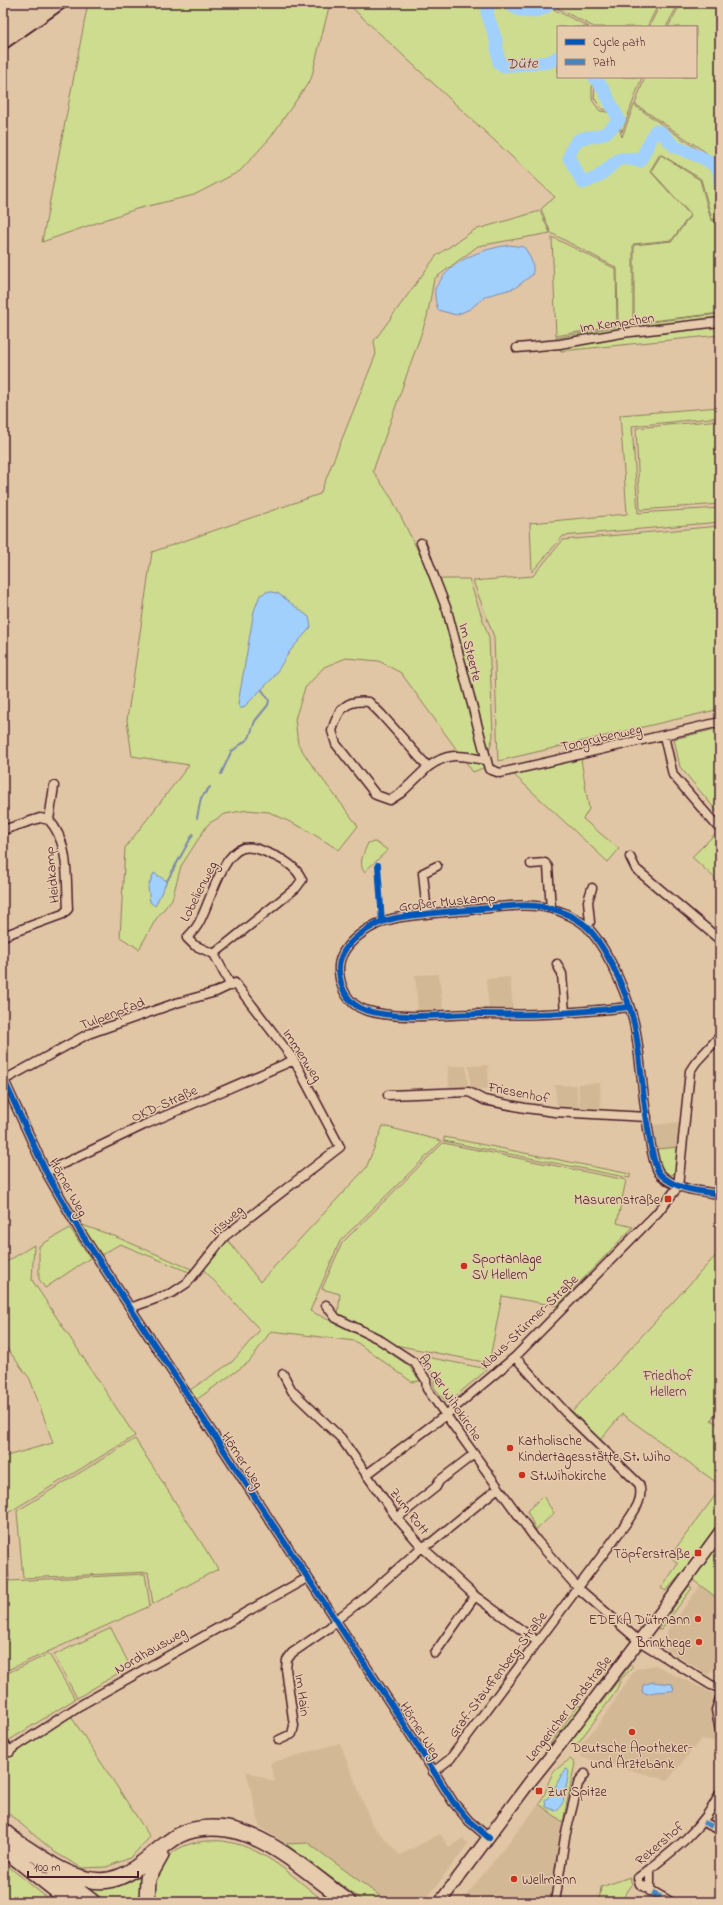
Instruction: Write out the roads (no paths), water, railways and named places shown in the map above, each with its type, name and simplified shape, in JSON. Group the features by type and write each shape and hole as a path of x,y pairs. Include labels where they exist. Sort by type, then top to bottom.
{"highway":[{"path":"9,1845 79,1878 107,1880 122,1877 181,1835 200,1829 214,1828 238,1831 277,1850 348,1902"},
{"path":"3,1831 9,1845 71,1902"},
{"path":"147,1902 147,1886 151,1872 172,1840"},
{"path":"9,1845 92,1902"}],"main road":[{"name":"Lengericher Landstraße","path":"440,1902 720,1532"}],"street":[{"name":"Im Kempchen","path":"517,348 560,344 622,333 720,322"},
{"name":"Im Steerte","path":"421,543 448,610 485,760 489,769"},
{"path":"428,767 369,702 352,702 341,709 332,731 336,744 376,795 390,800 401,793 428,767 440,758 456,756 485,760"},
{"name":"Tongrubenweg","path":"489,769 500,773 720,722"},
{"path":"664,736 673,775 717,826"},
{"path":"3,830 40,818 49,820 54,786"},
{"name":"Heidkamp","path":"3,936 63,914 68,909 64,852 55,826 49,820"},
{"name":"Lobelienweg","path":"243,848 257,848 278,857 298,871 302,880 296,888 214,954 194,945 187,938 197,926 218,878 234,854 243,848"},
{"path":"630,857 636,869 720,940"},
{"path":"531,864 545,863 548,867 551,908"},
{"name":"Großer Muskamp","path":"427,914 423,873 437,866"},
{"path":"588,927 590,922 588,901 592,888"},
{"name":"Großer Muskamp","path":"629,1007 565,1013 443,1016 391,1014 365,1010 352,1003 341,986 339,962 348,946 367,930 382,922 392,919 427,914 524,906 551,908 572,917 588,927 609,958 629,1007 636,1031 654,1162 658,1173 678,1187"},
{"path":"214,954 233,984"},
{"path":"556,964 562,974 565,1013"},
{"name":"Immenweg","path":"233,984 294,1060 340,1147"},
{"name":"Tulpenpfad","path":"4,1079 88,1034 233,984"},
{"path":"720,1036 696,1062 690,1071 678,1187 720,1194"},
{"name":"OKD-Straße","path":"46,1172 159,1119 294,1060"},
{"name":"Hörner Weg","path":"4,1079 46,1172 81,1233 306,1578 336,1620 433,1772 459,1810 489,1838"},
{"name":"Friesenhof","path":"388,1095 469,1092 484,1100 540,1110 647,1118"},
{"name":"Irisweg","path":"130,1308 172,1293 187,1283 197,1273 211,1250 224,1236 340,1147"},
{"name":"Klaus-Stürmer-Straße","path":"366,1475 447,1414 515,1357 657,1213 678,1187"},
{"name":"An der Wihokirche","path":"326,1304 336,1318 378,1338 415,1363 426,1380 427,1389 447,1414 537,1541 578,1588 639,1641"},
{"name":"Graf-Stauffenberg-Straße","path":"433,1772 450,1759 627,1522 640,1502 641,1489 639,1484 566,1413 515,1357"},
{"name":"Zum Rott","path":"284,1374 292,1391 341,1438 397,1518 422,1547 475,1596 538,1642"},
{"name":"An der Wihokirche","path":"397,1518 436,1487 439,1481 474,1454"},
{"path":"336,1620 366,1597 422,1547 432,1542 498,1488"},
{"name":"Nordhausweg","path":"3,1742 6,1754 79,1706 306,1578"},
{"path":"435,1653 475,1596"},
{"name":"Im Hain","path":"279,1740 292,1734 294,1726 286,1669 287,1660 292,1653 330,1627 336,1620"},
{"path":"639,1641 711,1685 720,1688"},
{"path":"720,1698 716,1710 720,1731"},
{"path":"555,1902 578,1784 585,1774"},
{"name":"Rekershof","path":"671,1902 650,1891 650,1869 703,1822 720,1793"},
{"path":"703,1822 720,1830"}],"water":[{"path":"509,245 524,247 533,264 532,275 515,288 486,296 470,309 456,315 438,310 435,300 435,289 446,273 462,261 480,252"},
{"path":"269,591 279,594 309,617 311,627 290,651 273,678 243,708 240,708 238,704 254,611 260,595"},
{"path":"154,873 167,881 155,906 150,902 148,887"},
{"path":"653,1682 672,1684 674,1690 648,1694 642,1692 643,1685"},
{"path":"567,1769 569,1772 563,1803 556,1811 546,1807 545,1801 553,1791 564,1770"}],"waterway":[{"name":"Düte","path":"489,3 487,13 496,40 499,63 502,66 549,62 557,58"},
{"name":"Düte","path":"509,3 519,10 530,12 546,7 551,3"},
{"name":"Düte","path":"595,78 604,90 619,120 609,130 601,135 580,139 572,148 569,158 583,183 598,176 617,160 631,159 640,161 655,131 661,132 674,146 705,159 715,166 719,171 720,184"},
{"path":"221,774 231,752 249,738 255,721 268,705 269,700 262,690"},
{"path":"197,818 201,798 210,787"},
{"path":"167,881 193,834"}],"railway":[{"path":"3,51 72,3"}],"place":[{"name":"Masurenstraße","path":"668,1199"},
{"name":"Sportanlage SV Hellern","path":"464,1266"},
{"name":"Katholische Kindertagesstätte St. Wiho","path":"510,1448"},
{"name":"St.Wihokirche","path":"522,1475"},
{"name":"Töpferstraße","path":"698,1553"},
{"name":"EDEKA Dütmann","path":"698,1619"},
{"name":"Brinkhege","path":"699,1642"},
{"name":"Deutsche Apotheker- und Ärztebank","path":"632,1732"},
{"name":"Zur Spitze","path":"539,1791"},
{"name":"Wellmann","path":"514,1879"}],"park label":[{"name":"Friedhof Hellern","path":"668,1384"}]}
